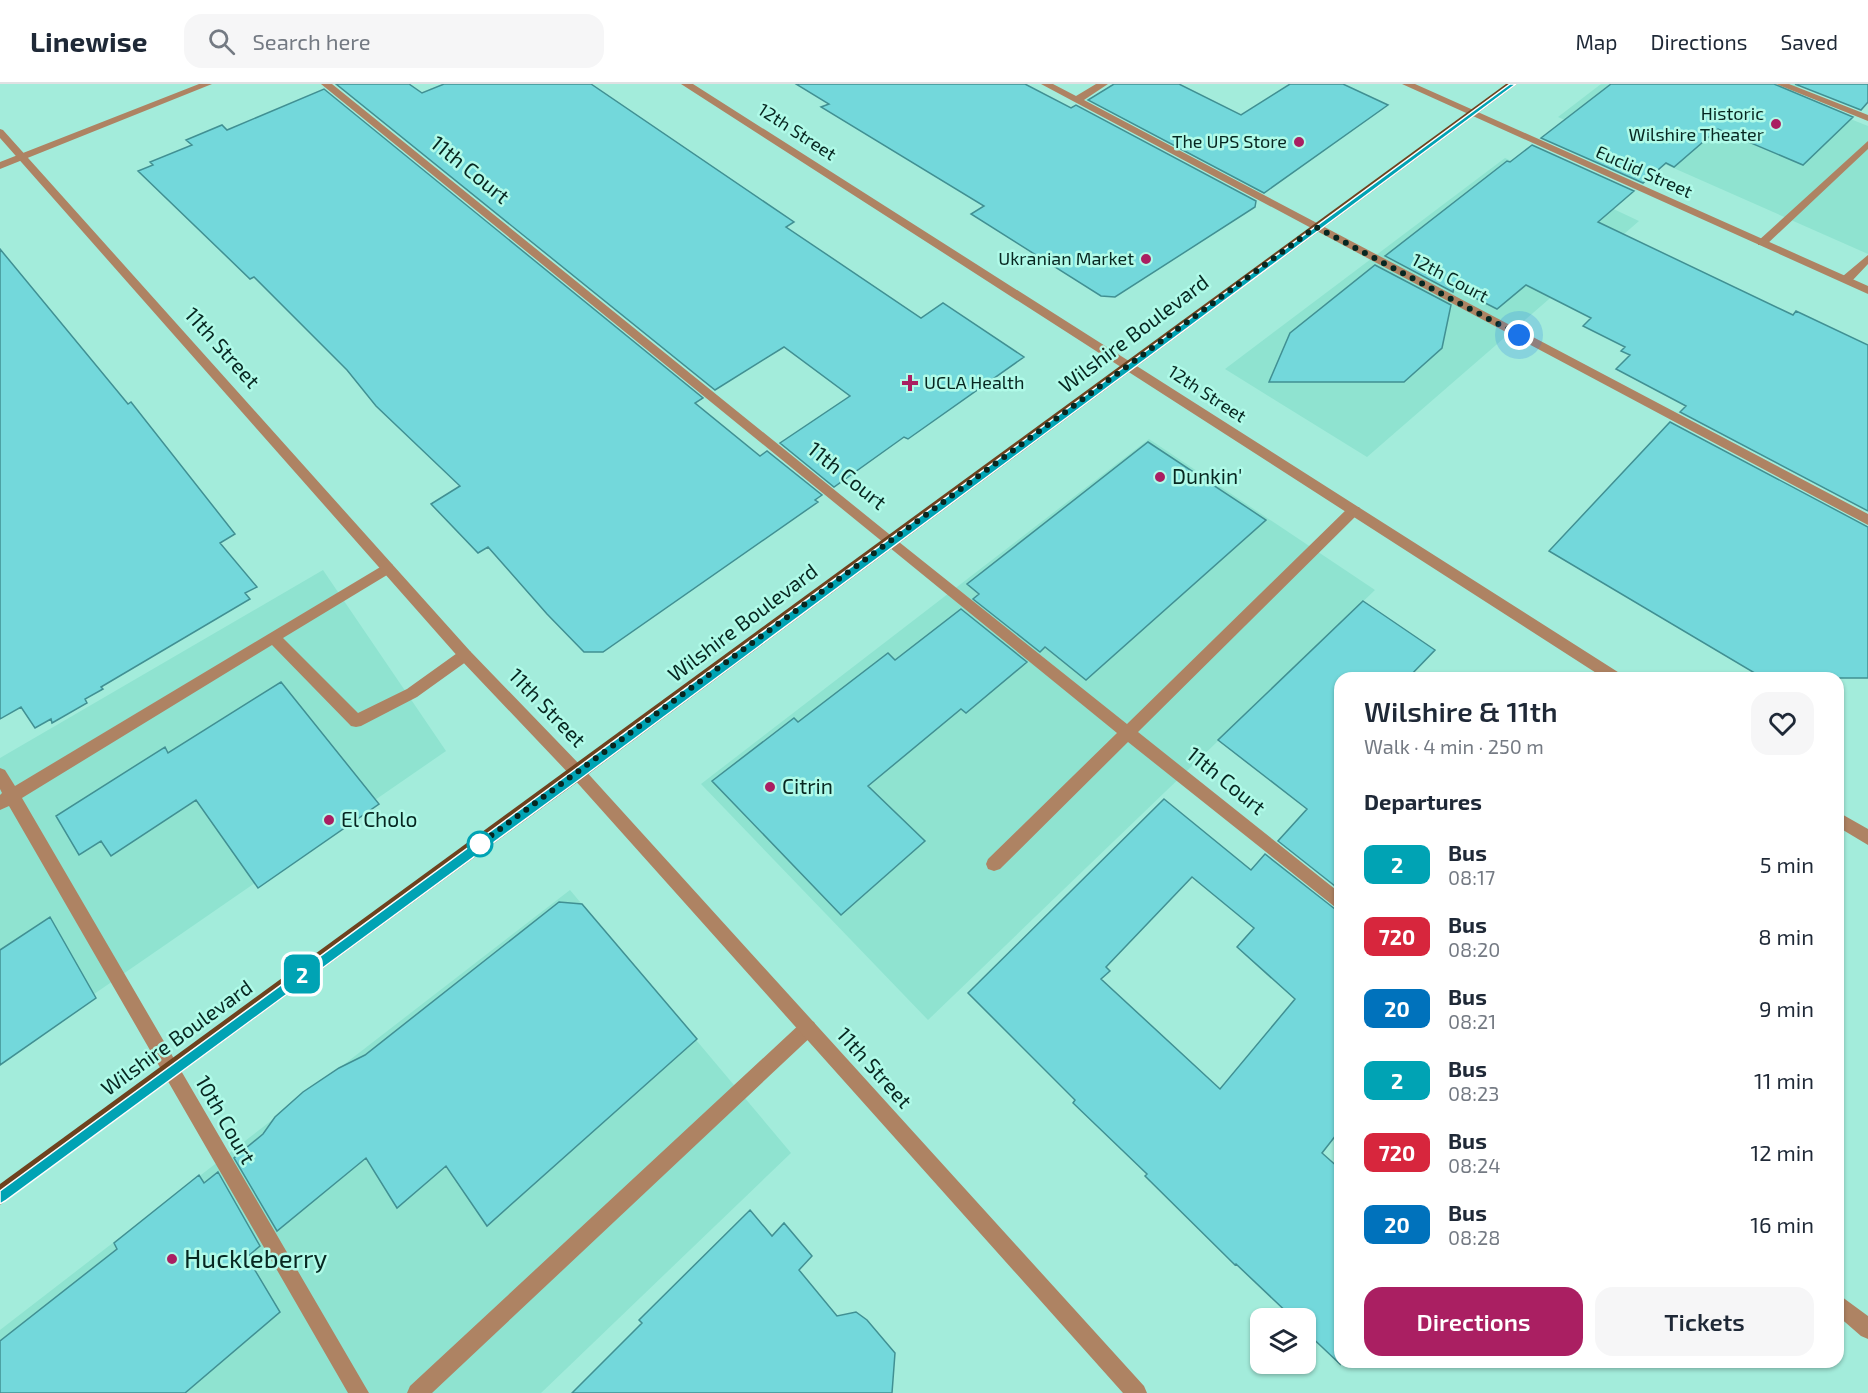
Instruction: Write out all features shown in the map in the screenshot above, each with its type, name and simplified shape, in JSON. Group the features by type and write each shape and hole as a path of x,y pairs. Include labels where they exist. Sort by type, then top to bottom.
{"main road":[{"name":"Wilshire Boulevard","path":"0,1196 1512,84"}],"street":[{"path":"0,166 207,84"},
{"name":"11th Court","path":"326,84 889,542 1334,898"},
{"name":"12th Street","path":"686,84 1607,672"},
{"name":"12th Court","path":"1046,84 1868,520"},
{"path":"1077,100 1103,84"},
{"name":"Euclid Street","path":"1407,84 1868,290"},
{"path":"1781,84 1868,118"},
{"name":"11th Street","path":"0,132 465,655 578,773 1137,1393"},
{"path":"1762,243 1868,144"},
{"path":"1847,279 1868,258"},
{"path":"994,864 1354,510"},
{"path":"6,800 387,568"},
{"path":"273,637 356,722 412,693 465,655"},
{"name":"10th Court","path":"0,775 6,800 171,1071 353,1390"},
{"path":"1844,823 1868,838"},
{"path":"417,1393 808,1028"},
{"path":"1844,1309 1868,1329"}],"shaded area":[{"path":"1601,84 1802,84 1790,95 1868,126 1868,254 1558,117"},
{"path":"1505,158 1639,221 1367,457 1225,369"},
{"path":"1149,439 1375,590 928,1020 701,784"},
{"path":"323,570 446,751 0,1059 0,758"},
{"path":"570,890 791,1153 541,1393 0,1393 0,1330"}],"building":[{"path":"336,84 409,84 422,93 444,84 591,84 794,222 786,227 921,318 943,303 1024,357 908,439 904,437 834,487 780,443 850,396 784,347 715,390"},
{"path":"796,84 1025,84 1071,108 1076,105 1256,201 1255,207 1115,297 1101,296 971,214 984,206 821,107 829,104"},
{"path":"1114,84 1179,84 1241,115 1290,84 1343,84 1388,105 1264,193 1088,100"},
{"path":"1611,84 1774,84 1853,117 1803,165 1718,129 1674,167 1666,163 1643,183 1541,138"},
{"path":"1795,84 1868,84 1868,102 1861,110"},
{"path":"324,89 703,398 695,403 760,456 767,451 822,495 815,500 818,502 603,652 584,652 488,547 478,553 431,504 460,486 376,406 347,370 254,277 250,279 138,171 153,165 150,162 192,145 186,140 222,125 227,130"},
{"path":"1532,145 1634,191 1598,222 1793,315 1796,311 1868,345 1868,511 1680,412 1686,406 1616,369 1630,355 1621,351 1625,347 1583,326 1591,318 1526,285 1497,309 1454,287 1453,292 1385,256 1507,161 1510,162"},
{"path":"0,249 128,404 131,402 235,534 220,543 257,587 245,593 250,599 101,687 103,689 85,699 87,703 52,723 51,719 35,728 21,707 0,719"},
{"path":"1375,265 1451,305 1442,348 1404,382 1269,382 1290,333"},
{"path":"1670,422 1868,527 1868,678 1844,678 1844,672 1753,672 1549,551"},
{"path":"1148,442 1266,520 1086,680 1045,647 1040,652 973,599 979,594 967,584"},
{"path":"1363,601 1435,650 1414,672 1334,672 1334,885 1278,841 1307,809 1218,740"},
{"path":"961,609 1027,662 966,713 961,709 868,786 925,841 841,915 712,781 794,718 798,722 888,653 895,660"},
{"path":"281,682 379,804 258,888 196,800 111,856 101,841 79,855 56,816 165,747 168,753"},
{"path":"1164,799 1251,870 1265,854 1334,908 1334,1138 1322,1153 1334,1164 1334,1358 1316,1341 1316,1308 1282,1308 1235,1265 1145,1176 1147,1174 1073,1103 1075,1100 968,993","holes":["1192,877 1254,928 1237,947 1295,999 1220,1089 1101,979 1110,971 1106,967"]},
{"path":"559,902 582,904 697,1039 487,1226 446,1166 397,1208 366,1158 277,1231 234,1158 263,1134 275,1117 303,1092 339,1068 365,1055"},
{"path":"50,917 96,998 0,1065 0,950"},
{"path":"218,1172 260,1246 247,1257 280,1312 185,1393 0,1393 0,1341 117,1249 114,1243 199,1175 204,1183"},
{"path":"750,1210 772,1236 784,1223 812,1256 799,1270 837,1316 856,1312 867,1320 895,1353 892,1393 572,1393 642,1323 639,1320"}],"bus line":[{"name":"2","path":"0,1196 1512,84"}],"place":[{"name":"Historic Wilshire Theater","path":"1776,124"},
{"name":"The UPS Store","path":"1299,142"},
{"name":"Ukranian Market","path":"1146,259"},
{"name":"UCLA Health","path":"910,383"},
{"name":"Dunkin'","path":"1160,477"},
{"name":"Citrin","path":"770,787"},
{"name":"El Cholo","path":"329,820"},
{"name":"Huckleberry","path":"172,1259"}],"route":[{"path":"480,844 477,846 1316,227 1519,335"}]}
